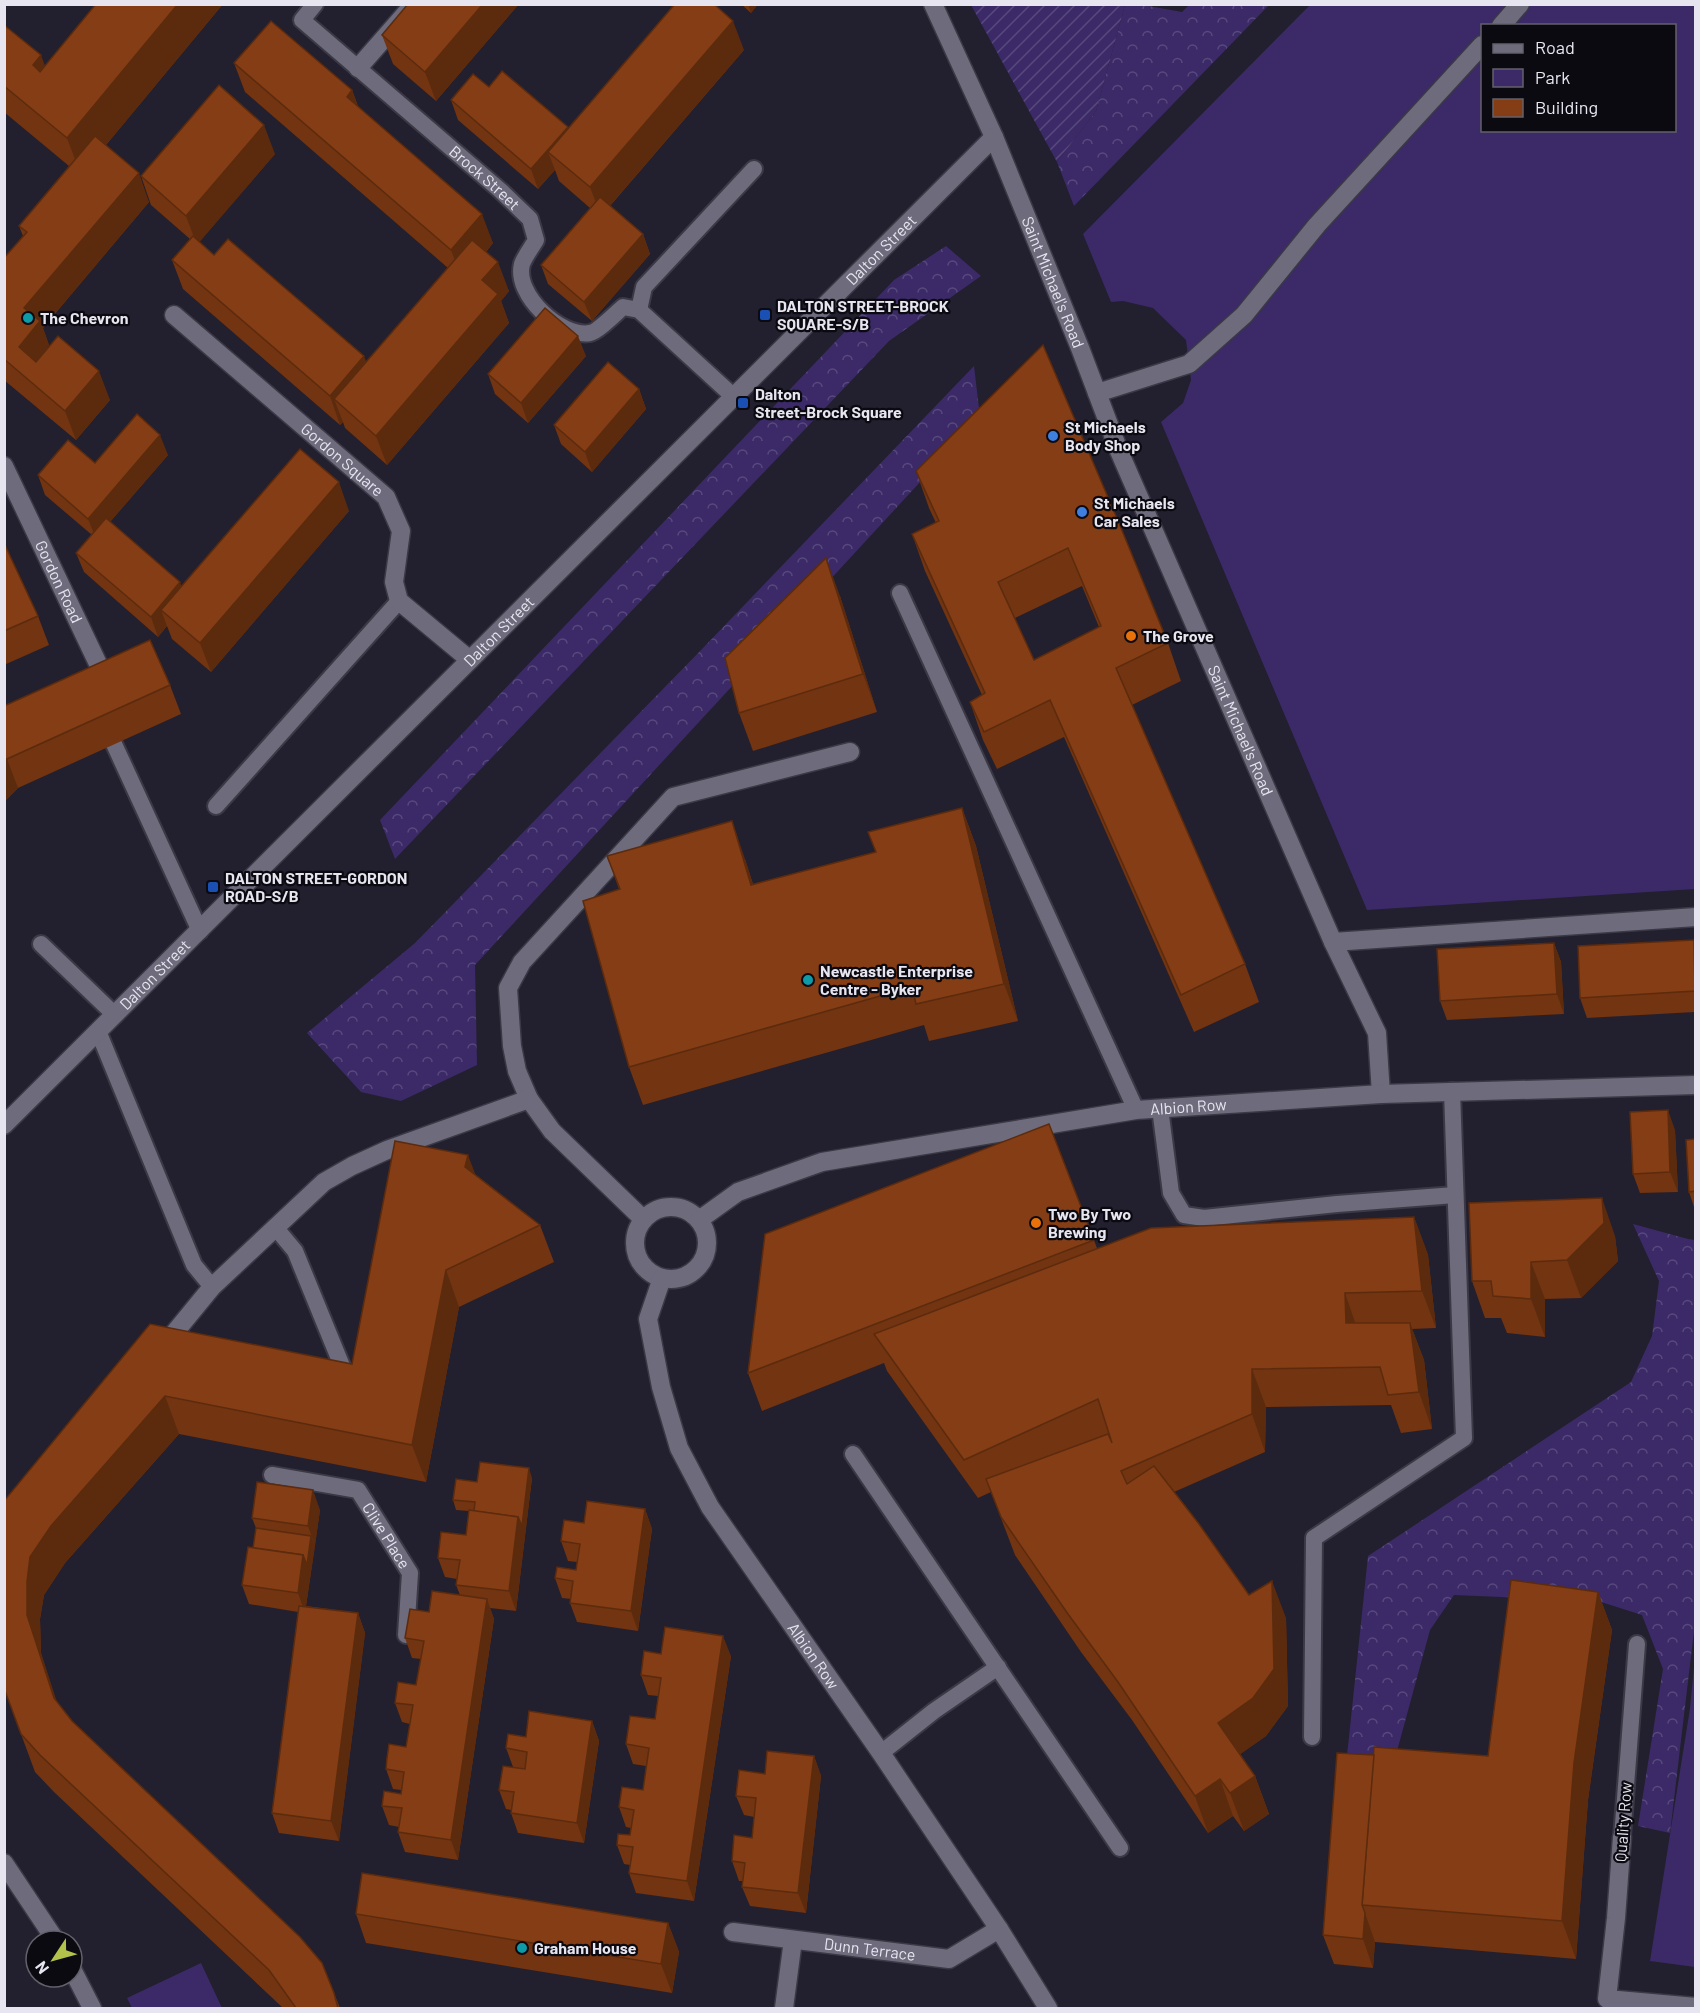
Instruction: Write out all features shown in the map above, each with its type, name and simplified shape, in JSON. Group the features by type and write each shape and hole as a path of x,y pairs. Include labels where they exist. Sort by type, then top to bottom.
{"street":[{"path":"358,68 414,4"},
{"name":"Saint Michael's Road","path":"933,4 994,137 1080,348 1119,451 1333,942 1377,1033 1381,1094"},
{"path":"1503,24 1520,4"},
{"path":"1097,393 1189,364 1236,322 1317,225 1481,46"},
{"name":"Dalton Street","path":"4,1125 994,137"},
{"name":"Gordon Square","path":"174,315 386,498 401,531 394,582 399,601"},
{"name":"Gordon Road","path":"4,466 100,668"},
{"path":"399,601 470,660"},
{"path":"93,699 100,668"},
{"path":"643,1219 552,1131 529,1100 517,1071 512,1046 508,988 522,962 673,797 850,752"},
{"path":"1333,942 1695,917"},
{"name":"Albion Row","path":"699,1220 738,1192 822,1162 1136,1110 1381,1094 1695,1085"},
{"path":"153,1358 212,1287 324,1182 387,1150 529,1100"},
{"path":"672,1207 692,1213 699,1220 705,1230 707,1242 701,1264 694,1272 684,1278 673,1280 650,1274 641,1265 634,1242 643,1219 651,1212 672,1207"},
{"name":"Albion Row","path":"662,1278 648,1319 661,1387 679,1448 710,1507 882,1753 999,1929 1048,2008"},
{"name":"Quality Row","path":"1606,2004 1622,1837"},
{"path":"4,1863 48,1929"},
{"name":"Dunn Terrace","path":"733,1932 949,1959 999,1929"},
{"path":"784,2008 793,1940"},
{"path":"82,1989 92,2008"},
{"path":"1606,2004 1688,2007"}],"lane":[{"name":"Brock Street","path":"315,4 302,20 501,191 530,219 536,240 522,265 524,286 533,303 548,316 575,333 592,333 623,307 639,310"},
{"path":"734,397 639,310 644,287 754,169"},
{"path":"900,593 1136,1110"},
{"path":"216,806 399,601"},
{"path":"79,679 100,668"},
{"path":"114,744 200,931"},
{"path":"40,944 115,1015"},
{"path":"98,1031 194,1265 212,1287"},
{"path":"1312,1737 1314,1538 1464,1438 1452,1091"},
{"path":"1160,1108 1171,1193 1184,1215 1204,1218 1337,1204 1455,1195"},
{"path":"275,1227 295,1251 342,1366"},
{"path":"853,1454 1120,1848"},
{"name":"Clive Place","path":"272,1475 358,1490 410,1574 405,1635"},
{"name":"Quality Row","path":"1622,1837 1637,1644"},
{"path":"882,1753 934,1711 998,1667"}],"green space":[{"path":"971,5 1125,5 1096,111 1057,162"},
{"path":"1125,5 1143,5 1182,12 1189,5 1269,5 1074,206 1057,162 1096,111"},
{"path":"1310,5 1695,5 1695,889 1367,910 1161,422 1183,403 1191,380 1186,340 1153,308 1123,301 1111,302 1083,234"},
{"path":"946,246 981,276 889,341 395,859 380,820 894,280"},
{"path":"974,366 980,417 475,965 477,1065 401,1101 361,1092 307,1033 415,943"},
{"path":"1633,1224 1695,1240 1696,1614 1670,1833 1638,1826 1663,1669 1642,1615 1598,1601 1454,1595 1430,1630 1388,1784 1347,1756 1368,1556 1631,1382 1652,1336 1659,1281"},
{"path":"1695,1657 1696,1967 1650,1961 1690,1708"},
{"path":"201,1963 222,2008 132,2008 127,1998"}],"building":[{"path":"96,4 178,4 67,138 4,86 4,25 41,55 33,65 40,72"},
{"path":"408,4 483,4 425,72 382,35"},
{"path":"675,4 714,4 733,21 590,187 548,152"},
{"path":"271,21 352,90 347,97 482,214 451,250 234,63"},
{"path":"502,71 568,127 531,169 451,100 473,74 489,87"},
{"path":"219,85 264,125 186,216 141,176"},
{"path":"95,136 139,173 24,308 40,321 19,347 36,362 58,336 99,371 65,411 4,359 4,258 27,232 19,226"},
{"path":"600,197 643,234 584,302 541,265"},
{"path":"193,236 214,255 228,239 364,356 330,396 172,260"},
{"path":"472,240 498,262 482,280 498,294 376,436 334,399"},
{"path":"545,308 578,336 521,403 488,374"},
{"path":"1043,345 1168,643 1116,668 1245,964 1181,995 1050,700 984,732 970,702 985,693 912,534 939,521 916,471","holes":["1068,548 1101,626 1034,660 998,582"]},
{"path":"608,362 639,389 585,452 554,425"},
{"path":"137,414 160,435 88,519 38,475 68,440 95,463"},
{"path":"300,449 339,482 200,643 161,610"},
{"path":"106,518 180,582 151,617 76,553"},
{"path":"4,543 38,616 4,631"},
{"path":"826,558 863,674 739,713 725,658"},
{"path":"150,640 170,685 4,762 4,706"},
{"name":"Newcastle Enterprise Centre - Byker","path":"962,808 1004,984 916,1004 912,987 629,1067 583,901 620,889 607,856 732,821 751,885 876,852 868,832"},
{"path":"1694,940 1695,991 1580,998 1578,946"},
{"path":"1554,943 1557,994 1440,1001 1437,949"},
{"path":"1668,1110 1670,1172 1633,1174 1630,1112"},
{"path":"1049,1124 1094,1240 748,1373 765,1234"},
{"path":"1695,1139 1695,1191 1689,1192 1686,1140"},
{"path":"395,1141 468,1155 465,1167 540,1225 446,1270 412,1445 165,1396 51,1526 30,1557 27,1582 27,1615 54,1698 72,1721 300,1937 322,1963 338,2008 296,2008 269,1970 40,1755 21,1734 4,1688 4,1501 150,1324 352,1364"},
{"path":"1602,1198 1604,1223 1567,1260 1531,1262 1531,1299 1493,1296 1491,1281 1472,1281 1469,1203"},
{"path":"1414,1217 1422,1291 1345,1293 1346,1323 1410,1323 1419,1392 1388,1395 1380,1367 1252,1369 1252,1414 1121,1471 1127,1484 1154,1466 1199,1524 1249,1595 1272,1581 1274,1669 1253,1698 1218,1723 1255,1776 1230,1793 1220,1779 1195,1796 1118,1682 1001,1517 986,1479 1108,1434 1112,1443 1098,1399 964,1460 874,1334 1151,1228"},
{"path":"480,1462 529,1468 522,1526 518,1517 474,1511 475,1502 453,1500 456,1479 477,1482"},
{"path":"257,1482 313,1490 308,1526 252,1518"},
{"path":"587,1501 645,1509 631,1611 570,1603 573,1581 555,1578 557,1567 576,1570 580,1544 561,1541 564,1520 584,1523"},
{"path":"469,1510 518,1517 509,1591 456,1585 460,1560 438,1558 441,1532 466,1535"},
{"path":"256,1528 311,1536 307,1565 303,1555 253,1548"},
{"path":"248,1547 303,1555 298,1593 242,1585"},
{"path":"1511,1580 1598,1592 1574,1763 1562,1921 1362,1905 1374,1747 1488,1756"},
{"path":"432,1591 487,1599 451,1840 398,1832 402,1808 382,1806 384,1791 401,1794 404,1772 386,1769 387,1758 389,1744 406,1747 413,1705 395,1703 398,1682 416,1685 424,1641 405,1638 410,1609 429,1612"},
{"path":"299,1606 358,1613 331,1821 272,1813"},
{"path":"665,1627 723,1636 687,1881 629,1873 633,1847 617,1845 618,1834 630,1835 634,1810 619,1807 622,1787 643,1790 649,1748 626,1744 630,1716 655,1719 661,1678 641,1675 644,1651 661,1654"},
{"path":"529,1711 592,1721 577,1823 511,1813 514,1792 499,1790 503,1766 525,1769 527,1752 506,1748 508,1734 526,1737"},
{"path":"767,1751 814,1756 798,1893 742,1887 745,1863 732,1861 734,1835 752,1838 756,1798 736,1796 739,1770 765,1774"},
{"path":"1337,1753 1374,1755 1362,1905 1365,1913 1363,1939 1323,1935"},
{"path":"362,1873 668,1923 661,1964 356,1914"}],"place":[{"name":"DALTON STREET-BROCK SQUARE-S/B","path":"765,315"},
{"name":"The Chevron","path":"28,318"},
{"name":"Dalton Street-Brock Square","path":"743,403"},
{"name":"St Michaels Body Shop","path":"1053,436"},
{"name":"St Michaels Car Sales","path":"1082,512"},
{"name":"The Grove","path":"1131,636"},
{"name":"DALTON STREET-GORDON ROAD-S/B","path":"213,887"},
{"name":"Newcastle Enterprise Centre - Byker","path":"808,980"},
{"name":"Two By Two Brewing","path":"1036,1223"},
{"name":"Graham House","path":"522,1948"}]}
